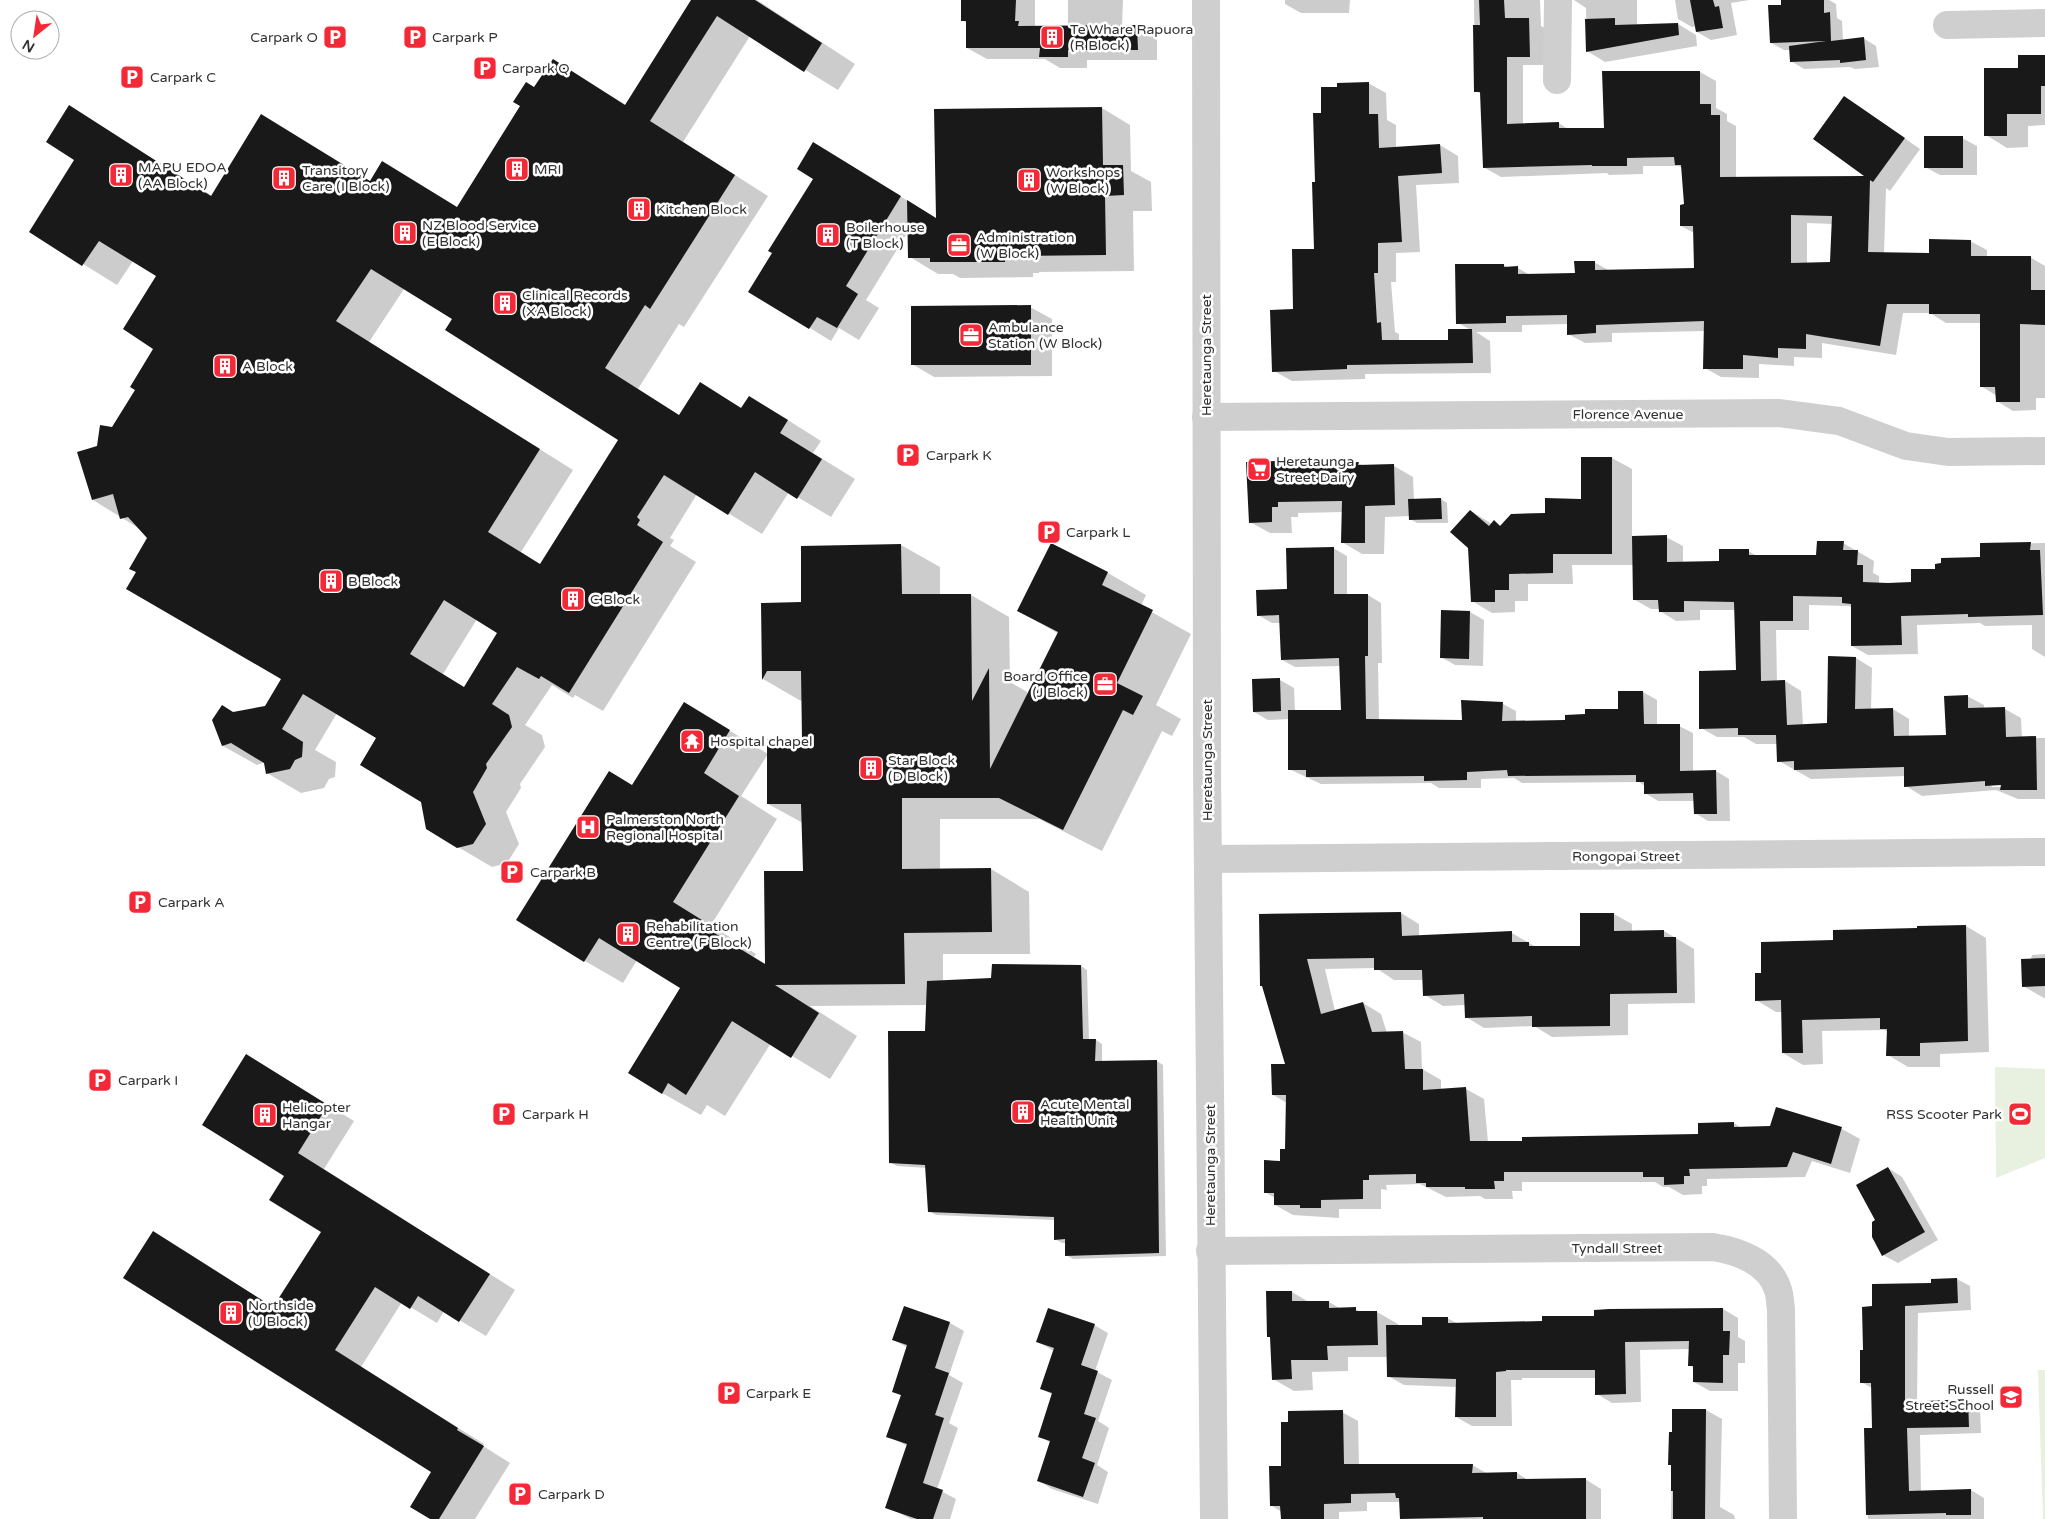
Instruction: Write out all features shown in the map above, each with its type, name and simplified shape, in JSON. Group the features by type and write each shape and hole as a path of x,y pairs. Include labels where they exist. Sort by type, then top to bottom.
{"street":[{"name":"Heretaunga Street","path":"1206,0 1210,1252 1214,1519"},
{"path":"1557,80 1558,0"},
{"path":"1947,25 2045,23"},
{"name":"Florence Avenue","path":"1206,417 1778,413 1839,421 1906,446 1948,452 2045,451"},
{"name":"Rongopai Street","path":"1208,859 2045,852"},
{"name":"Tyndall Street","path":"1210,1252 1703,1247 1735,1251 1754,1260 1768,1273 1778,1288 1781,1309 1783,1519"}],"green space":[{"name":"RSS Scooter Park","path":"1995,1067 2045,1069 2045,1158 1996,1178"},
{"path":"2038,1370 2045,1370 2045,1519 2043,1519"}],"building":[{"path":"691,0 755,0 822,43 804,72 717,16 650,121 735,175 650,309 645,305 605,368 679,415 700,382 741,408 749,396 788,420 780,433 822,459 797,499 755,472 728,515 664,475 637,517 640,520 637,525 663,542 569,693 541,676 539,679 517,667 492,704 509,715 512,727 486,764 487,768 473,792 486,824 473,844 457,848 426,829 421,802 360,765 376,738 303,694 282,729 303,742 302,757 295,760 290,769 266,774 264,763 231,743 222,746 212,720 222,705 233,712 265,706 281,679 126,589 136,572 129,569 147,538 128,517 120,519 113,494 92,500 77,452 97,446 100,425 112,427 135,390 130,387 153,349 123,329 156,276 99,241 82,266 29,232 74,160 46,142 69,105 211,196 261,114 370,181 382,161 457,207 520,106 513,102 526,82 534,87 553,59 625,105","holes":["371,269 452,319 445,330 618,440 540,564 488,532 540,449 336,321","444,600 497,633 464,687 410,654"]},
{"name":"Te Whare Rapuora (R Block)","path":"961,0 1016,0 1015,21 1019,21 1018,26 1137,25 1138,50 1068,50 1068,57 1039,57 1040,48 966,48 966,21 961,21"},
{"path":"1479,0 1504,0 1505,18 1529,18 1530,57 1507,57 1507,124 1559,122 1559,128 1604,128 1602,71 1700,71 1700,104 1711,104 1711,115 1720,115 1720,177 1864,176 1813,139 1844,96 1905,138 1873,182 1870,180 1868,252 1929,253 1929,239 1971,240 1971,256 2031,256 2031,290 2045,290 2045,325 2020,324 2020,402 1996,402 1995,387 1980,387 1980,314 1929,314 1929,304 1887,304 1880,346 1806,334 1806,349 1778,348 1778,358 1743,355 1743,369 1703,369 1704,321 1596,325 1596,333 1567,335 1567,315 1506,316 1506,323 1456,324 1455,264 1504,264 1504,267 1518,266 1518,274 1575,273 1574,261 1595,261 1595,270 1694,268 1693,226 1680,226 1680,205 1684,204 1681,165 1675,165 1674,157 1627,158 1627,166 1483,168 1480,92 1474,92 1473,25 1480,25","holes":["1791,215 1832,216 1830,262 1791,263"]},
{"path":"1690,0 1713,0 1715,7 1719,6 1723,28 1696,32"},
{"path":"1781,0 1824,0 1824,13 1830,12 1831,41 1864,37 1866,60 1840,63 1840,60 1790,62 1789,46 1826,41 1770,43 1768,5 1781,5"},
{"path":"1615,18 1615,25 1678,23 1679,35 1586,52 1585,19"},
{"path":"2018,55 2045,55 2045,86 2041,86 2041,114 2007,114 2007,136 1984,136 1984,68 2018,68"},
{"path":"1369,82 1369,114 1378,114 1379,148 1440,144 1442,173 1398,176 1402,242 1378,243 1378,273 1374,273 1377,323 1381,322 1382,340 1448,340 1448,329 1472,329 1473,363 1347,365 1347,369 1272,372 1270,310 1293,309 1292,249 1314,249 1312,182 1315,182 1313,113 1321,113 1321,87 1337,87 1337,83"},
{"name":"Workshops (W Block)","path":"1102,107 1103,165 1123,165 1124,195 1105,196 1106,255 1011,256 1011,258 1005,258 1005,262 930,262 930,258 908,258 907,200 936,218 934,109"},
{"path":"1924,136 1963,136 1963,168 1924,168"},
{"name":"Boilerhouse (T Block)","path":"813,142 901,196 846,286 858,294 837,328 817,317 809,329 748,292 772,253 768,251 813,179 797,169"},
{"name":"Ambulance Station (W Block)","path":"1031,305 1031,365 911,365 911,306"},
{"path":"1581,457 1612,457 1612,554 1553,554 1553,573 1509,574 1509,590 1495,590 1495,602 1471,602 1468,548 1450,532 1470,510 1489,526 1494,520 1500,526 1511,514 1545,513 1545,498 1581,499"},
{"path":"1276,461 1276,466 1359,462 1358,465 1394,464 1395,505 1365,506 1365,543 1341,543 1342,501 1278,502 1278,507 1272,507 1272,522 1249,523 1246,462"},
{"path":"1441,498 1442,519 1409,520 1408,499"},
{"path":"1667,535 1667,562 1719,561 1719,549 1749,549 1749,555 1816,555 1817,541 1844,541 1843,550 1858,550 1857,565 1863,565 1863,582 1888,583 1911,582 1911,569 1935,569 1935,564 1941,563 1941,558 1980,557 1980,543 2031,542 2030,550 2040,550 2043,615 1968,617 1968,614 1901,616 1902,645 1851,646 1851,604 1842,603 1842,597 1793,596 1793,621 1760,621 1761,681 1785,680 1787,725 1827,723 1828,656 1856,657 1855,709 1893,708 1894,736 1946,735 1944,696 1968,695 1968,708 2005,707 2006,737 2036,736 2037,790 2000,790 2001,785 1985,786 1985,781 1904,787 1904,767 1794,770 1794,761 1777,762 1776,735 1738,735 1738,728 1699,729 1699,671 1736,670 1734,602 1684,601 1684,612 1659,612 1658,600 1633,600 1632,536"},
{"path":"1051,543 1108,572 1102,585 1153,610 1117,683 1143,696 1133,715 1123,710 1063,830 999,798 902,798 902,869 991,868 992,932 904,933 905,984 775,985 819,1013 791,1058 732,1021 686,1095 668,1083 662,1094 628,1073 680,988 599,938 584,962 516,920 609,771 632,785 684,702 730,730 704,773 739,796 673,902 718,930 716,934 765,964 764,871 803,871 801,804 767,804 767,739 802,739 801,671 767,671 762,680 761,603 801,602 801,546 901,544 902,594 971,594 972,701 989,668 990,769 1058,632 1017,611"},
{"path":"1334,547 1334,594 1368,594 1368,656 1365,656 1366,719 1462,720 1461,700 1503,702 1502,721 1565,720 1565,715 1585,714 1585,709 1618,709 1618,691 1643,691 1644,724 1680,724 1680,771 1716,770 1717,814 1694,814 1693,793 1644,794 1644,782 1636,782 1636,775 1508,776 1507,770 1467,772 1467,780 1424,781 1424,776 1306,777 1306,770 1288,770 1288,710 1341,710 1339,658 1281,660 1279,615 1257,616 1256,590 1287,589 1286,548"},
{"path":"1441,610 1470,611 1469,659 1440,658"},
{"path":"1280,678 1281,711 1253,712 1252,679"},
{"path":"1401,912 1402,936 1512,931 1512,942 1529,942 1529,946 1580,946 1580,913 1614,913 1614,931 1664,930 1664,937 1676,937 1677,993 1610,994 1610,1026 1532,1027 1532,1016 1465,1018 1464,994 1423,996 1422,970 1374,970 1374,958 1307,959 1321,1014 1363,1002 1372,1032 1403,1031 1405,1069 1423,1069 1423,1090 1466,1087 1470,1141 1522,1141 1522,1137 1698,1134 1698,1123 1734,1122 1734,1127 1770,1126 1776,1107 1842,1127 1831,1164 1793,1152 1787,1167 1689,1169 1690,1176 1684,1176 1684,1184 1664,1185 1664,1177 1643,1177 1643,1172 1504,1172 1504,1181 1494,1181 1495,1189 1426,1187 1426,1183 1416,1183 1416,1174 1369,1175 1369,1180 1363,1180 1363,1199 1321,1200 1321,1208 1300,1208 1300,1205 1274,1205 1274,1193 1264,1193 1264,1160 1280,1161 1280,1149 1285,1149 1286,1095 1272,1095 1271,1064 1285,1064 1262,986 1260,986 1259,914"},
{"path":"1966,925 1968,1041 1920,1043 1920,1056 1886,1056 1887,1029 1880,1029 1880,1018 1802,1020 1803,1053 1782,1053 1781,1000 1755,1001 1755,973 1761,973 1761,942 1833,940 1833,930"},
{"path":"2045,958 2045,986 2022,987 2021,959"},
{"name":"Acute Mental Health Unit","path":"992,964 1081,965 1083,1039 1096,1039 1095,1061 1157,1060 1159,1253 1065,1256 1065,1239 1054,1240 1054,1217 928,1212 925,1165 889,1163 888,1031 925,1031 927,981 991,978"},
{"name":"Northside (U Block)","path":"246,1054 328,1105 298,1153 490,1274 459,1322 418,1296 410,1309 375,1287 335,1350 484,1446 439,1519 430,1519 410,1507 431,1472 123,1278 153,1231 273,1307 321,1232 269,1200 284,1176 202,1125"},
{"path":"1888,1167 1925,1232 1882,1256 1872,1237 1872,1222 1875,1220 1856,1185"},
{"path":"1957,1278 1958,1303 1905,1306 1905,1402 1968,1399 1969,1427 1907,1428 1909,1491 1971,1489 1971,1515 1946,1515 1946,1513 1866,1515 1864,1428 1872,1428 1871,1383 1860,1383 1860,1350 1863,1350 1862,1307 1872,1306 1872,1284 1931,1283 1931,1279"},
{"path":"1266,1291 1292,1291 1292,1301 1329,1301 1329,1308 1356,1307 1356,1311 1377,1311 1378,1345 1327,1346 1328,1360 1291,1360 1292,1379 1272,1380 1270,1337 1267,1337"},
{"path":"904,1306 950,1322 935,1368 949,1373 935,1415 944,1418 923,1483 943,1490 933,1519 917,1519 885,1508 907,1444 886,1437 901,1395 892,1392 907,1345 892,1340"},
{"path":"1048,1308 1095,1324 1081,1365 1098,1371 1084,1414 1096,1418 1082,1458 1095,1463 1083,1497 1037,1481 1050,1441 1038,1437 1052,1393 1040,1389 1054,1348 1036,1342"},
{"path":"1723,1308 1723,1331 1730,1331 1729,1355 1723,1355 1723,1383 1693,1382 1693,1366 1688,1366 1689,1341 1625,1342 1626,1394 1595,1395 1595,1370 1506,1370 1496,1372 1496,1417 1455,1417 1456,1379 1387,1377 1386,1325 1422,1325 1422,1317 1448,1317 1448,1323 1542,1321 1542,1316 1594,1316 1594,1310"},
{"path":"1672,1409 1706,1409 1705,1519 1673,1519 1671,1465 1668,1465 1669,1432 1672,1432"},
{"path":"1343,1410 1344,1464 1473,1464 1472,1473 1517,1472 1517,1479 1586,1478 1586,1519 1483,1519 1483,1517 1400,1519 1399,1498 1396,1498 1395,1493 1351,1494 1351,1503 1324,1504 1324,1519 1281,1519 1280,1506 1270,1506 1269,1466 1281,1466 1281,1422 1288,1422 1288,1411"}],"place":[{"name":"Carpark O","path":"335,37"},
{"name":"Carpark P","path":"415,37"},
{"name":"Te Whare Rapuora (R Block)","path":"1052,37"},
{"name":"Carpark Q","path":"485,68"},
{"name":"Carpark C","path":"132,77"},
{"name":"MRI","path":"517,169"},
{"name":"MAPU EDOA (AA Block)","path":"121,175"},
{"name":"Transitory Care (I Block)","path":"284,178"},
{"name":"Workshops (W Block)","path":"1029,180"},
{"name":"Kitchen Block","path":"639,209"},
{"name":"NZ Blood Service (E Block)","path":"405,233"},
{"name":"Boilerhouse (T Block)","path":"828,235"},
{"name":"Administration (W Block)","path":"959,245"},
{"name":"Clinical Records (XA Block)","path":"505,303"},
{"name":"Ambulance Station (W Block)","path":"971,335"},
{"name":"A Block","path":"225,366"},
{"name":"Carpark K","path":"908,455"},
{"name":"Heretaunga Street Dairy","path":"1259,469"},
{"name":"Carpark L","path":"1049,532"},
{"name":"B Block","path":"331,581"},
{"name":"C Block","path":"573,599"},
{"name":"Board Office (J Block)","path":"1105,684"},
{"name":"Hospital chapel","path":"692,741"},
{"name":"Star Block (D Block)","path":"871,768"},
{"name":"Palmerston North Regional Hospital","path":"588,827"},
{"name":"Carpark B","path":"512,872"},
{"name":"Carpark A","path":"140,902"},
{"name":"Rehabilitation Centre (F Block)","path":"628,934"},
{"name":"Carpark I","path":"100,1080"},
{"name":"Acute Mental Health Unit","path":"1023,1112"},
{"name":"Carpark H","path":"504,1114"},
{"name":"RSS Scooter Park","path":"2020,1114"},
{"name":"Helicopter Hangar","path":"265,1115"},
{"name":"Northside (U Block)","path":"231,1313"},
{"name":"Carpark E","path":"729,1393"},
{"name":"Russell Street School","path":"2011,1397"},
{"name":"Carpark D","path":"520,1494"}]}
